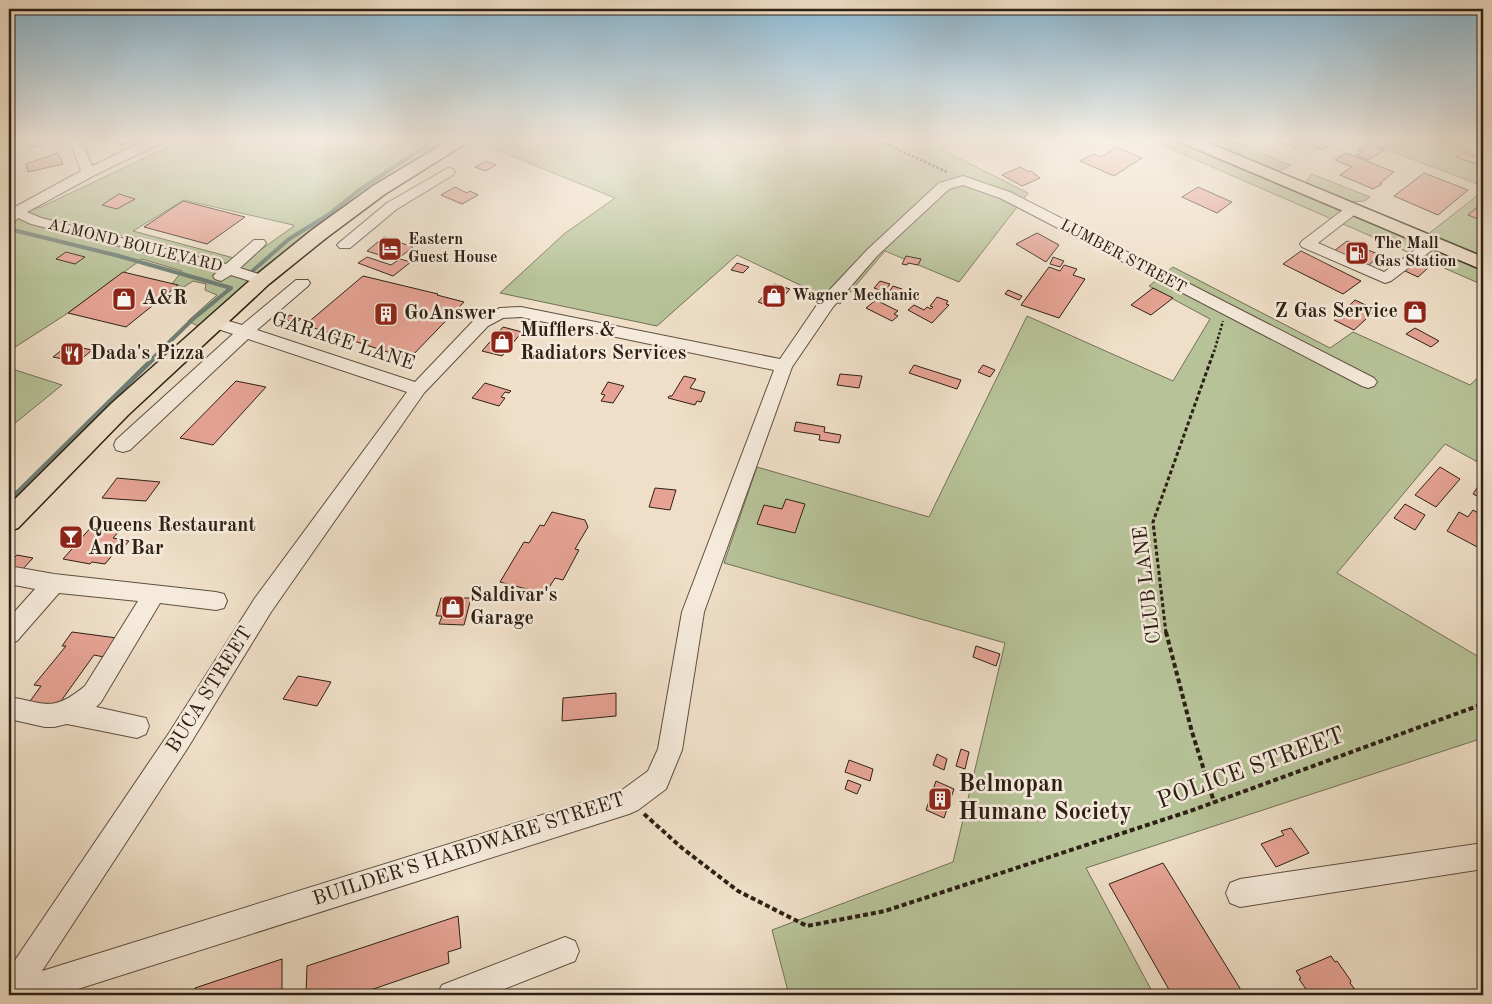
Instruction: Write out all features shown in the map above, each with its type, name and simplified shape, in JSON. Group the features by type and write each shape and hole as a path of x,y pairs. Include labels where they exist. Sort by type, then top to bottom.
{"main road":[{"path":"9,522 120,409 215,322 333,223 386,186"},
{"path":"1299,186 1483,264"}],"street":[{"path":"11,216 65,186"},
{"path":"345,245 392,206 425,186"},
{"name":"BUILDER'S HARDWARE STREET","path":"11,995 629,801 657,780 670,750 693,612 784,366 826,303 872,253 944,186"},
{"name":"LUMBER STREET","path":"979,186 1005,195 1226,311 1368,382"},
{"path":"1353,209 1307,244 1385,278 1434,244"},
{"name":"ALMOND BOULEVARD","path":"11,216 142,257 224,274 258,284"},
{"path":"333,223 361,231"},
{"path":"224,274 260,243"},
{"path":"123,445 302,283"},
{"name":"GARAGE LANE","path":"215,322 418,389 482,322 500,313 521,312 784,366"},
{"name":"BUCA STREET","path":"11,995 178,741 263,605 418,389"},
{"path":"9,575 54,583 216,601"},
{"path":"9,634 54,583"},
{"path":"9,708 55,717 68,713 93,694 154,593"},
{"path":"68,713 138,726"},
{"path":"1240,893 1483,856"},
{"path":"452,995 565,951"}],"path":[{"name":"CLUB LANE","path":"1214,802 1192,732 1164,625 1153,522 1208,372 1226,311"},
{"name":"POLICE STREET","path":"629,801 682,848 738,891 807,926 885,911 1214,802 1483,704"}],"green space":[{"path":"86,186 390,186 206,330 188,321 217,295 205,290 206,284 193,281 184,287 172,284 182,271 142,259 68,313 9,351 9,215 41,207","holes":["184,200 294,226 245,261 133,231"]},
{"path":"585,186 1014,186 1028,193 959,282 885,251 840,304 737,255 657,326 500,293 564,234 615,198"},
{"path":"1256,186 1286,186 1483,270 1483,285"},
{"path":"1314,186 1342,186 1370,197 1364,201 1351,202"},
{"path":"1483,191 1483,258 1427,235"},
{"path":"1173,267 1330,348 1353,332 1470,385 1483,373 1483,465 1445,444 1337,573 1479,657 1483,655 1483,738 1086,868 1154,995 789,995 772,930 953,862 1005,643 724,563 757,467 929,517 1027,316 1173,381 1210,319 1149,286"},
{"path":"9,368 62,385 9,428"}],"building":[{"path":"1366,186 1379,186 1373,189"},
{"path":"1407,186 1457,186 1468,190 1438,215 1394,196"},
{"path":"455,187 467,193 470,191 478,195 462,204 441,195"},
{"path":"1198,187 1232,202 1217,213 1182,197"},
{"path":"119,194 135,199 117,209 102,205"},
{"path":"183,201 245,217 207,244 144,227"},
{"path":"1483,202 1483,221 1468,215"},
{"path":"1037,233 1059,245 1046,262 1016,244"},
{"name":"Eastern Guest House","path":"384,237 413,247 396,260 367,251"},
{"name":"The Mall Gas Station","path":"1347,241 1380,255 1368,266 1334,251"},
{"path":"1301,251 1361,281 1343,294 1283,264"},
{"path":"66,252 85,257 75,264 56,259"},
{"path":"906,256 921,259 918,265 902,264"},
{"path":"367,257 391,265 400,259 411,262 393,276 358,263"},
{"path":"1053,257 1064,261 1060,267 1050,264"},
{"path":"1415,261 1429,267 1418,277 1405,271"},
{"path":"737,263 749,267 743,273 731,270"},
{"path":"1064,265 1077,269 1073,275 1085,279 1059,318 1021,305 1049,267 1060,271"},
{"name":"A&R","path":"123,272 178,285 126,327 68,313"},
{"name":"GoAnswer","path":"363,276 464,302 409,359 305,325"},
{"path":"880,281 890,284 884,292 874,288"},
{"name":"Wagner Mechanic","path":"774,284 790,289 774,308 758,302"},
{"path":"893,286 902,289 899,295 889,292"},
{"path":"1153,288 1173,298 1151,315 1131,305"},
{"path":"1008,290 1022,296 1019,300 1005,294"},
{"path":"937,297 948,301 946,304 949,305 932,323 908,310 914,305 924,310 927,307 931,309 933,307 930,306"},
{"path":"876,300 898,311 894,314 898,316 892,321 866,308"},
{"path":"1355,300 1376,310 1354,330 1334,320"},
{"name":"Z Gas Service","path":"1415,306 1420,306 1427,310 1413,319 1403,314"},
{"path":"290,315 301,319 295,323 284,319"},
{"name":"Mufflers & Radiators Services","path":"503,327 522,332 502,356 482,351"},
{"path":"1415,328 1439,341 1431,347 1406,334"},
{"name":"Dada's Pizza","path":"68,345 92,350 78,362 53,357"},
{"path":"914,365 961,380 957,389 909,373"},
{"path":"983,365 995,370 990,377 978,372"},
{"path":"840,374 862,376 859,388 837,385"},
{"path":"684,376 696,379 690,388 705,392 701,402 697,401 695,405 668,398 672,396"},
{"path":"236,381 266,387 213,445 180,438"},
{"path":"608,382 624,386 613,403 601,401 605,395 601,394"},
{"path":"485,383 511,391 509,393 505,392 501,397 505,398 499,406 472,398"},
{"path":"796,422 825,427 824,432 841,435 839,443 819,440 820,435 794,431"},
{"path":"1440,467 1460,479 1436,507 1415,495"},
{"path":"117,478 160,482 146,501 102,498"},
{"path":"1481,482 1483,483 1483,499 1473,494"},
{"path":"655,488 676,490 670,510 649,507"},
{"path":"786,499 805,504 795,533 757,524 764,505 782,509"},
{"path":"1405,504 1425,515 1415,530 1394,518"},
{"path":"1473,510 1483,516 1483,550 1447,531 1459,512 1468,517"},
{"path":"552,512 585,520 588,527 575,549 579,550 563,580 555,578 545,594 500,582 524,542 529,543 540,525 544,526"},
{"path":"93,525 120,530 113,538 129,541 123,548 119,547 105,564 92,562 90,564 63,559"},
{"path":"17,555 33,558 21,571 9,569 9,563"},
{"name":"Saldivar's Garage","path":"441,598 471,598 464,625 439,624 442,616 436,616"},
{"path":"72,632 117,638 104,657 94,655 56,708 28,704 41,686 34,685 66,646 62,646"},
{"path":"976,646 1000,654 996,666 973,657"},
{"path":"298,676 331,682 317,706 283,699"},
{"path":"616,693 616,716 562,721 563,698"},
{"path":"961,749 969,752 965,769 956,766"},
{"path":"937,754 947,759 944,770 933,765"},
{"path":"849,760 873,769 870,781 845,772"},
{"path":"848,780 861,785 857,794 845,789"},
{"name":"Belmopan Humane Society","path":"936,781 954,789 944,818 926,810"},
{"path":"1291,828 1309,853 1276,867 1261,844 1284,835 1281,831"},
{"path":"1163,863 1244,995 1172,995 1109,884"},
{"path":"458,916 461,948 448,952 449,963 356,995 306,995 307,966"},
{"path":"1331,956 1335,962 1337,961 1356,991 1347,995 1310,995 1296,971"},
{"path":"282,959 282,995 194,995 195,988"}],"waterway":[{"path":"249,274 289,239 328,215 366,186"},
{"path":"9,229 119,256 231,288 193,319 159,352"},
{"path":"9,501 161,351"}],"place":[{"name":"Eastern Guest House","path":"390,249"},
{"name":"The Mall Gas Station","path":"1357,253"},
{"name":"Wagner Mechanic","path":"774,296"},
{"name":"A&R","path":"124,299"},
{"name":"Z Gas Service","path":"1415,312"},
{"name":"GoAnswer","path":"386,314"},
{"name":"Mufflers & Radiators Services","path":"502,342"},
{"name":"Dada's Pizza","path":"72,354"},
{"name":"Queens Restaurant And Bar","path":"71,537"},
{"name":"Saldivar's Garage","path":"453,607"},
{"name":"Belmopan Humane Society","path":"940,799"}]}
